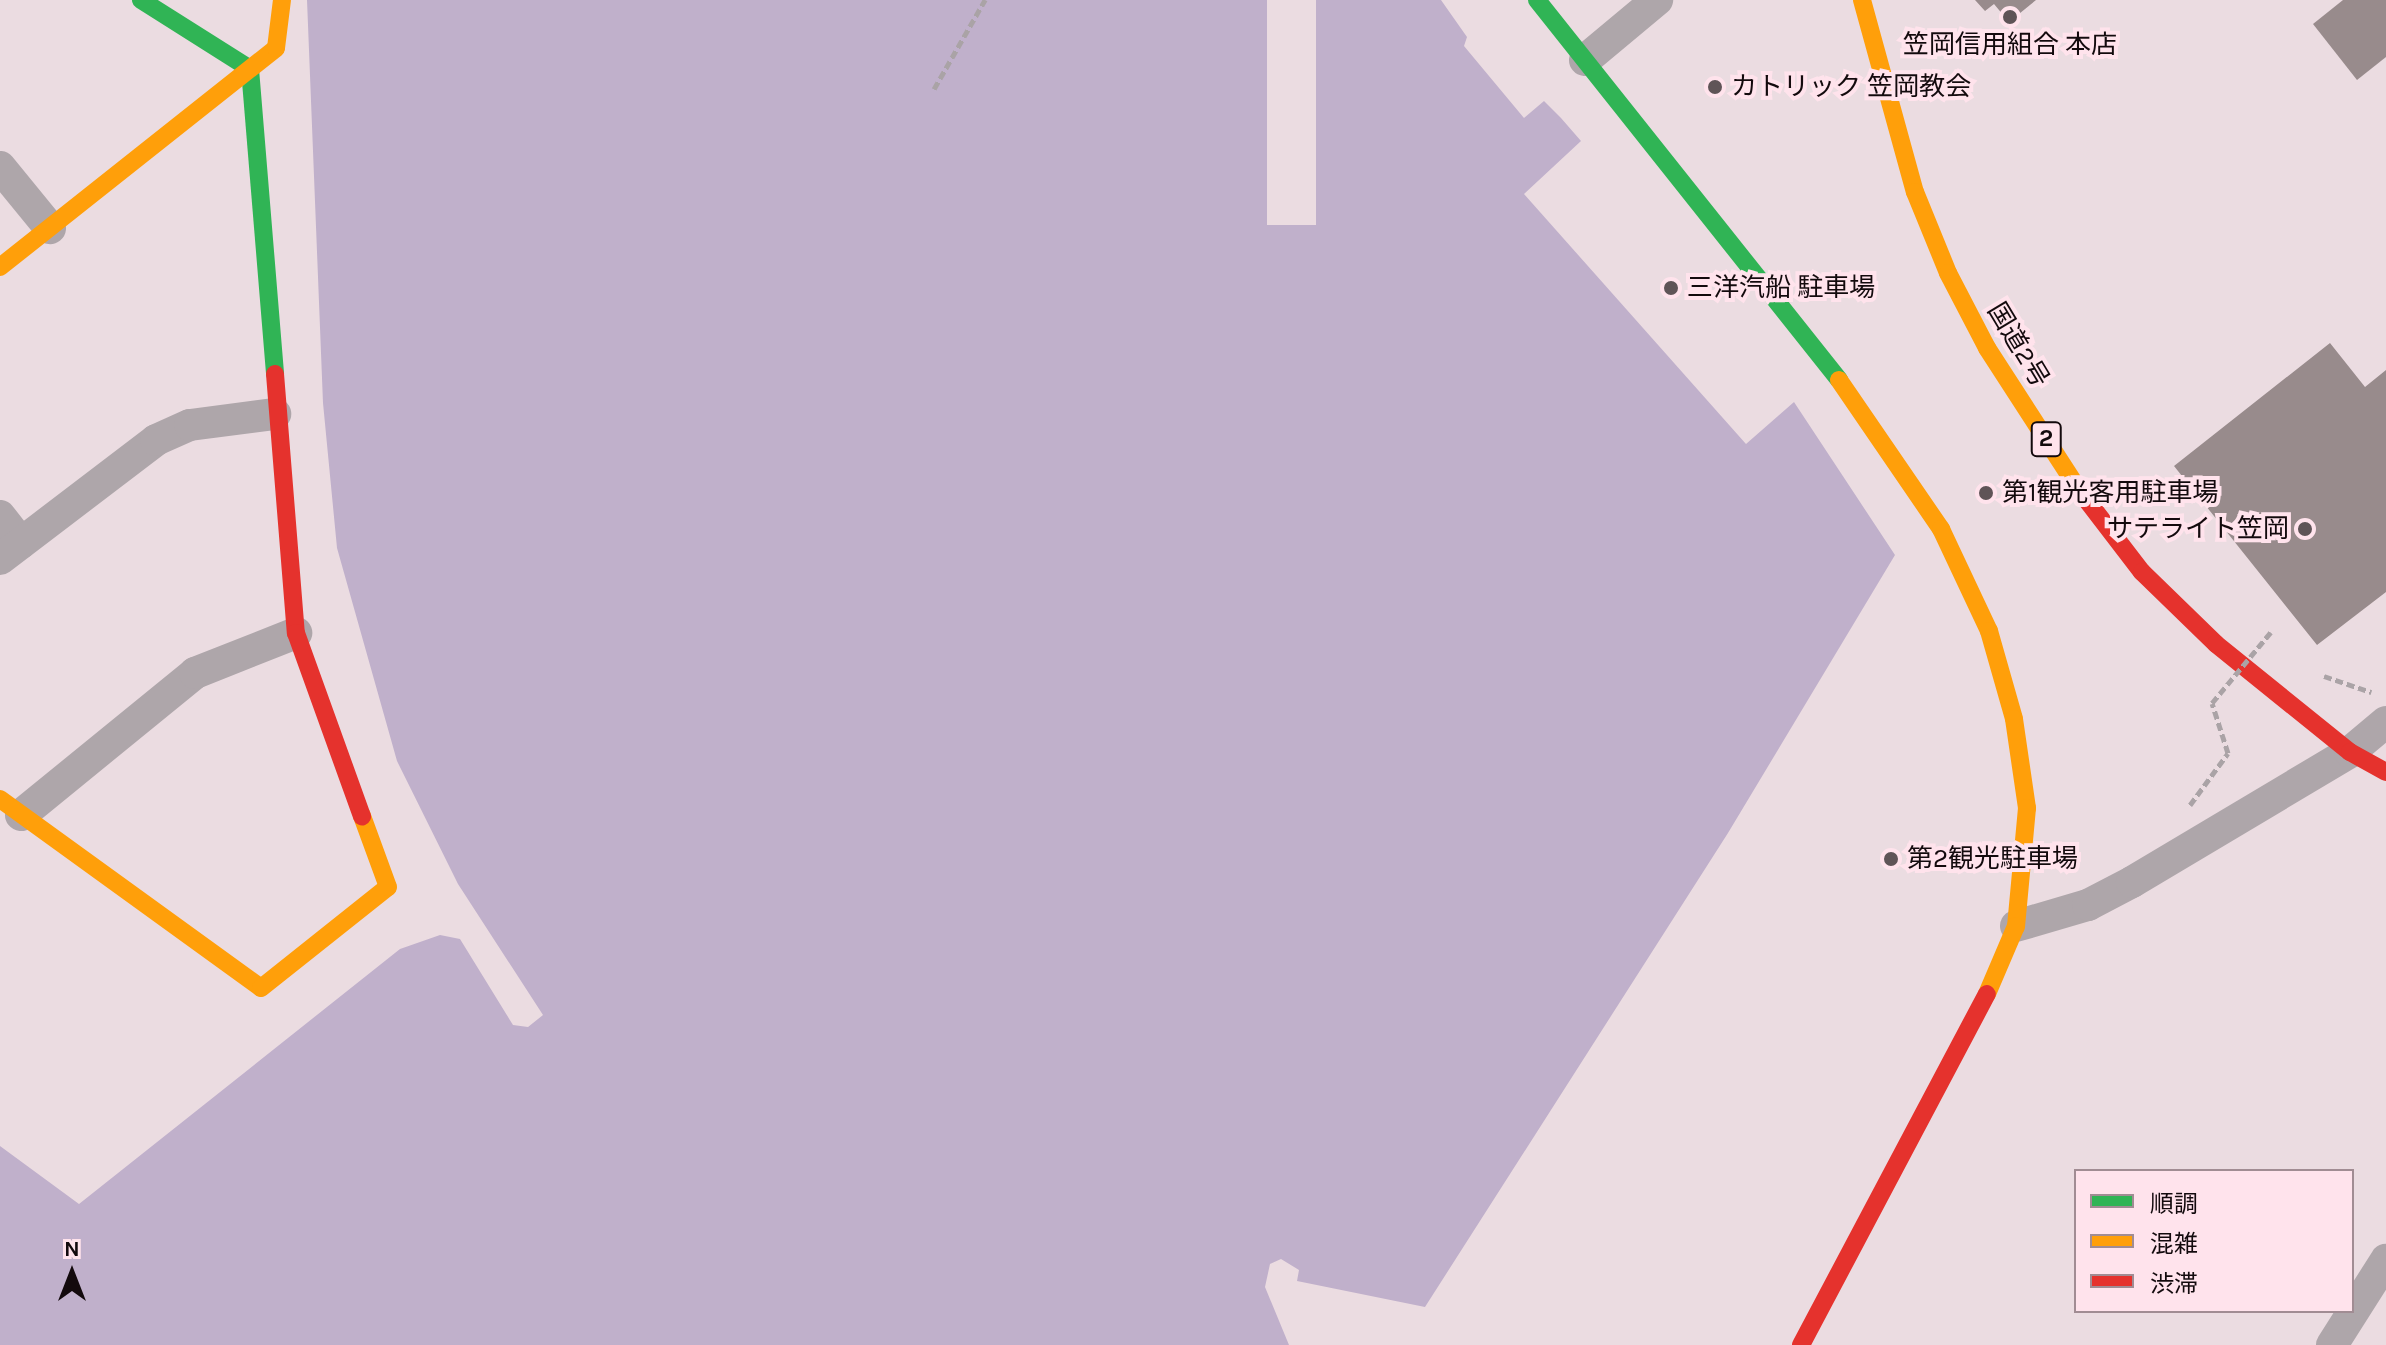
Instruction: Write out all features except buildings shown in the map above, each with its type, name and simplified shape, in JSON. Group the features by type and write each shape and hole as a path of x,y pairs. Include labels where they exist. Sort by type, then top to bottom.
{"main road":[{"path":"141,0 250,69"},
{"path":"0,267 276,48 282,0"},
{"path":"1537,0 1814,344 1941,529 1989,631 2014,719 2027,808 2016,926 1989,990 1801,1345"},
{"name":"国道2号","path":"1862,0 1915,192 1995,361 2142,572 2216,644 2350,752 2386,772"},
{"path":"10,807 261,988 388,887 296,633 275,414 250,69"}],"street":[{"path":"1585,60 1657,0"},
{"path":"0,167 50,228"},
{"path":"0,516 10,551 156,440 190,425 275,414"},
{"path":"10,807 195,673 296,633"},
{"path":"2016,926 2088,905 2132,882 2350,752 2385,710"},
{"path":"2354,1310 2386,1260"},
{"path":"2332,1345 2352,1313"}],"path":[{"path":"934,89 985,0"},
{"path":"2180,819 2228,753 2212,703 2271,632 2281,641"},
{"path":"2312,667 2385,710"}],"shaded area":[{"path":"307,0 1441,0 1467,37 1464,46 1524,118 1544,101 1581,141 1524,194 1746,444 1794,402 1895,555 1728,833 1425,1307 1297,1281 1299,1270 1281,1259 1270,1264 1265,1287 1289,1345 0,1345 0,1146 79,1204 400,949 440,935 460,939 513,1025 528,1027 543,1015 458,884 397,761 337,548 323,403"}],"pier":[{"path":"1267,0 1316,0 1316,225 1267,225"}],"traffic: fast":[{"path":"141,0 250,69 275,374"},
{"path":"1537,0 1839,380"}],"traffic: slow":[{"path":"0,267 276,48 282,0"},
{"path":"1862,0 1915,192 1948,273 1987,348 2079,490"},
{"path":"1839,380 1941,529 1989,631 2014,719 2027,808 2016,926 1987,994"},
{"path":"0,799 261,988 388,887 362,816"}],"traffic: jam":[{"path":"275,374 296,633 362,816"},
{"path":"2079,490 2142,572 2216,644 2350,752 2386,772"},
{"path":"1801,1345 1987,994"}],"place":[{"name":"笠岡信用組合 本店","path":"2010,17"},
{"name":"カトリック 笠岡教会","path":"1715,87"},
{"name":"三洋汽船 駐車場","path":"1671,288"},
{"name":"第1観光客用駐車場","path":"1986,493"},
{"name":"サテライト笠岡","path":"2305,529"},
{"name":"第2観光駐車場","path":"1891,859"}]}
